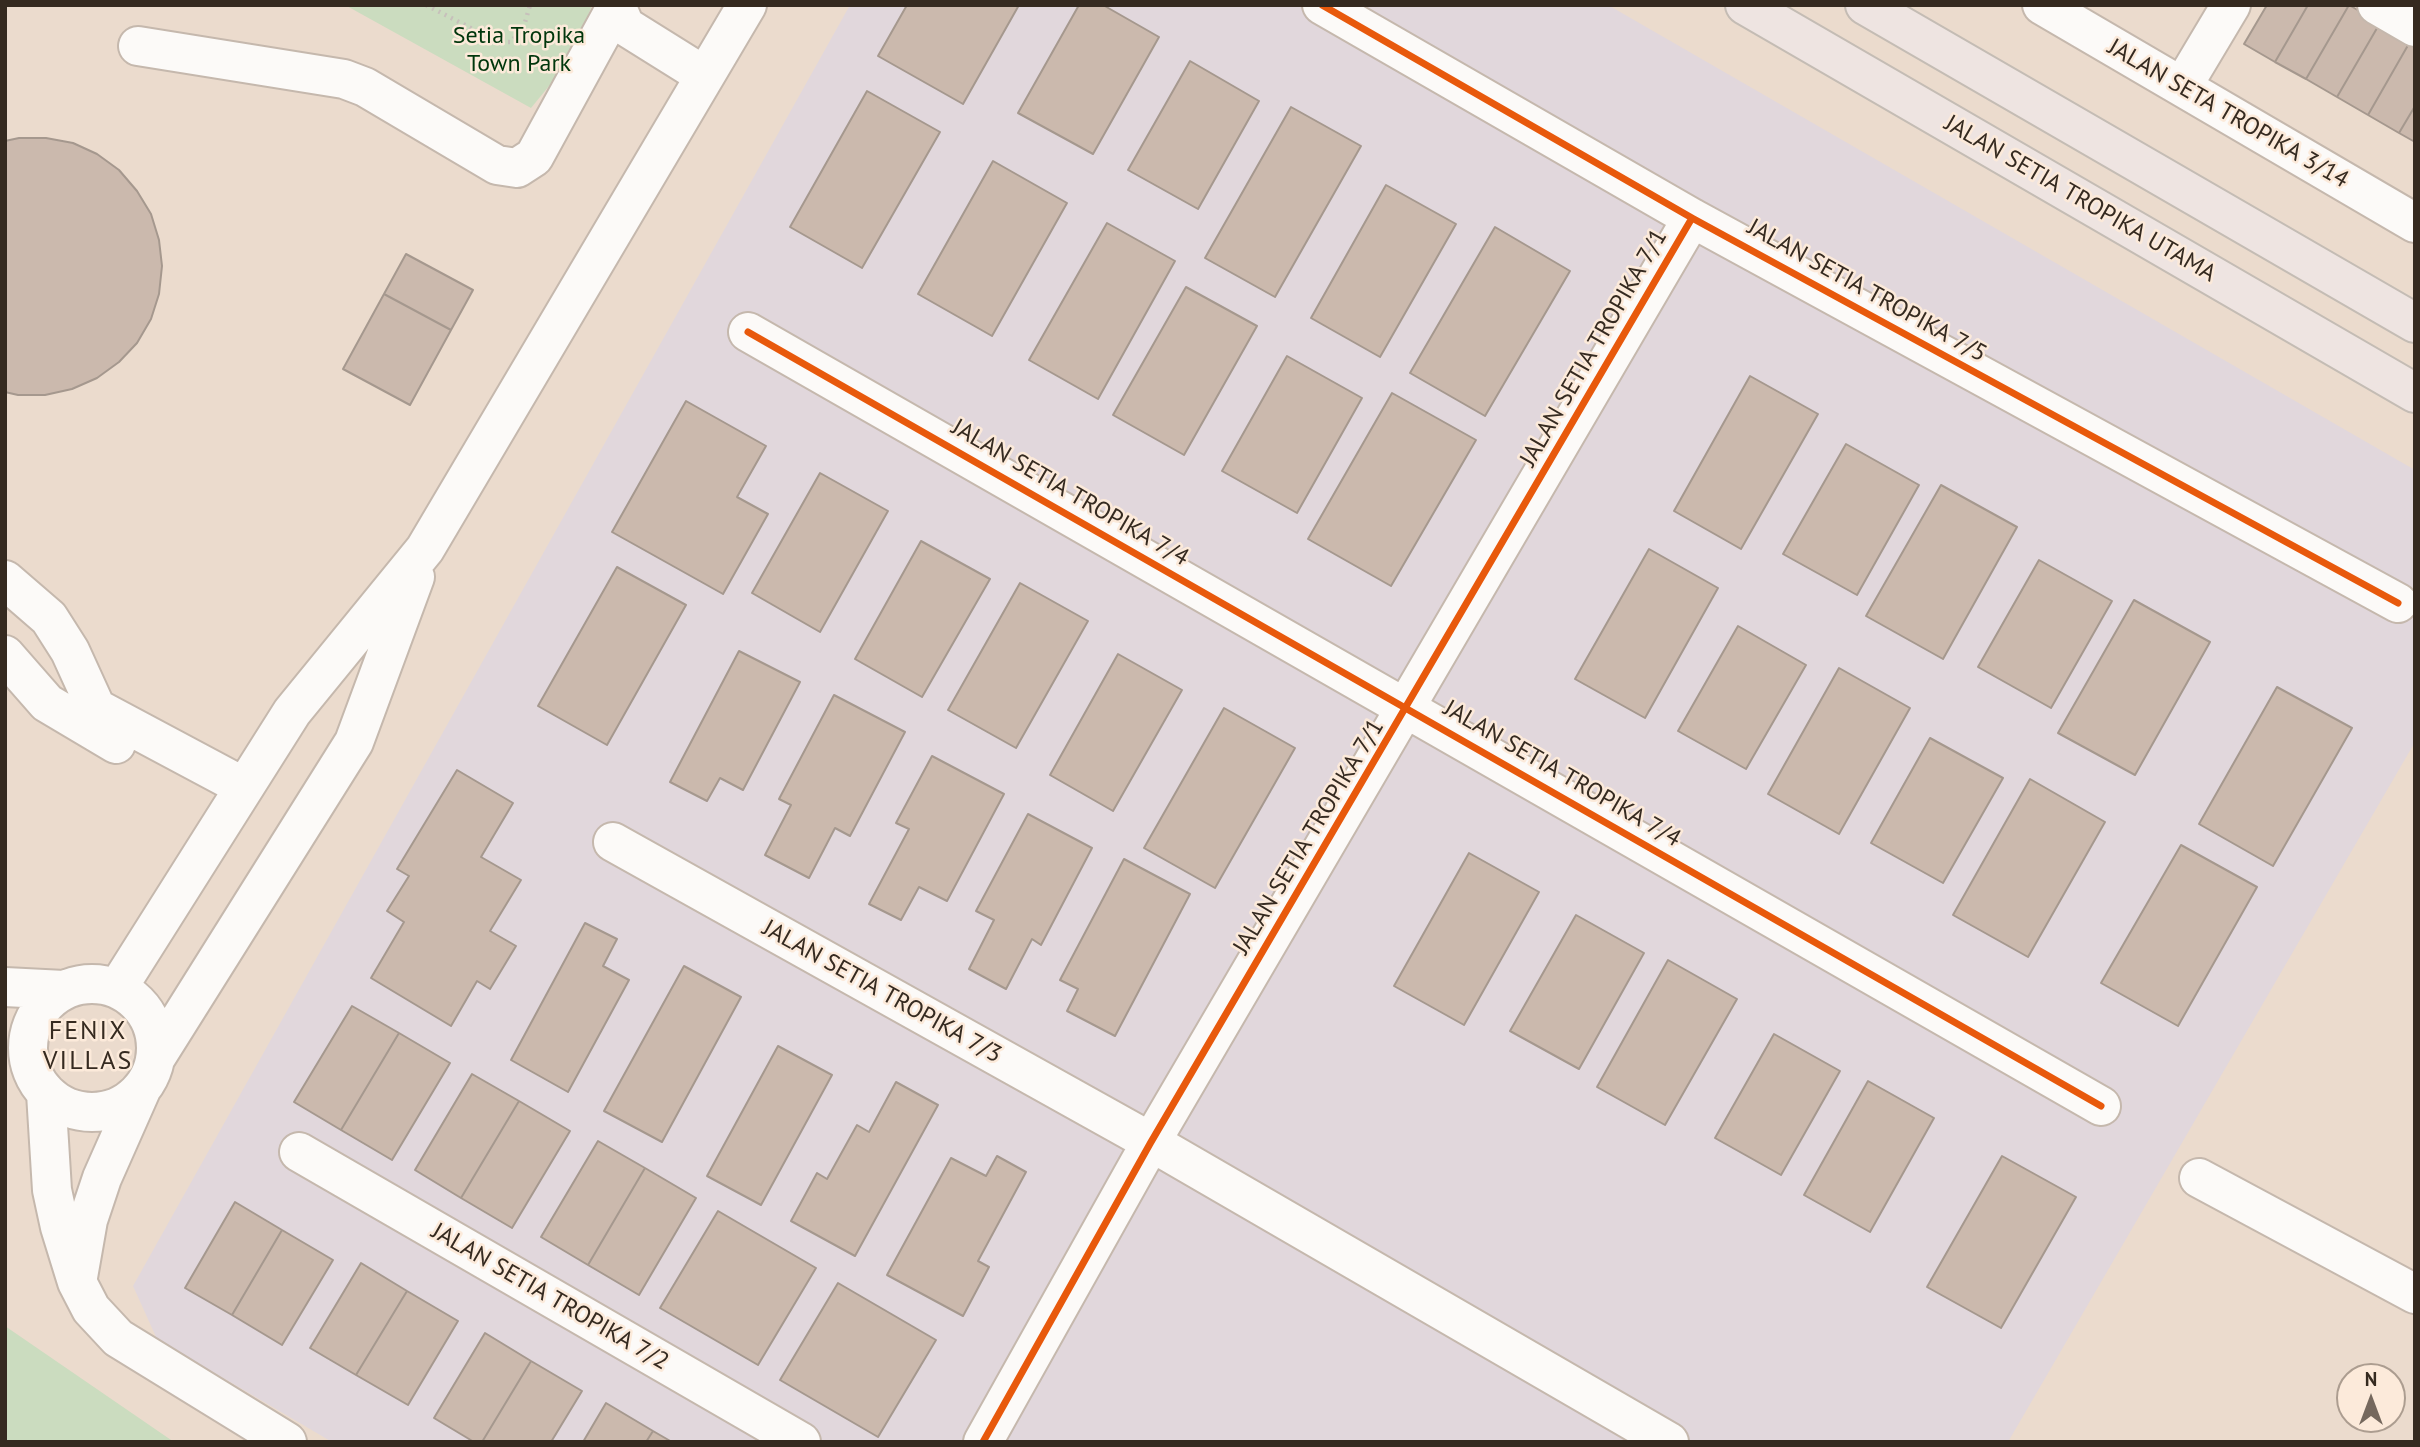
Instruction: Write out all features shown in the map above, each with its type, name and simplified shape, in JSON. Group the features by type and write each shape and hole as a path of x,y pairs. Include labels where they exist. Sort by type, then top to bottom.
{"main road":[{"name":"JALAN SETIA TROPIKA UTAMA","path":"1745,5 2415,393"},
{"path":"1865,5 2415,323"}],"street":[{"path":"117,989 292,712 425,549 747,5"},
{"name":"JALAN SETIA TROPIKA 7/5","path":"1322,5 1692,218 2398,603"},
{"name":"JALAN SETA TROPIKA 3/14","path":"2042,5 2415,223"},
{"path":"2182,88 2231,5"},
{"path":"2377,5 2415,27"},
{"path":"616,6 625,26 705,76"},
{"path":"138,46 344,79 365,87 497,165 517,168 534,158 616,6"},
{"name":"JALAN SETIA TROPIKA 7/1","path":"982,1442 1151,1142 1692,218"},
{"name":"JALAN SETIA TROPIKA 7/4","path":"748,332 2101,1106"},
{"path":"77,1282 88,1220 102,1178 148,1075 155,1037 148,1017 135,1001 117,989 100,984 81,985 64,990 48,1001 36,1016 29,1034 16,1046 46,1093 71,1109 86,1112 116,1107 129,1100 148,1075 354,742 425,549"},
{"path":"5,580 49,618 70,651 96,708 237,799"},
{"path":"5,655 47,704 237,799"},
{"path":"47,704 78,669"},
{"name":"JALAN SETIA TROPIKA 7/3","path":"613,842 1151,1142 1669,1442"},
{"path":"5,987 64,990"},
{"path":"46,1093 52,1190 77,1282 91,1309 118,1338 287,1442"},
{"name":"JALAN SETIA TROPIKA 7/2","path":"299,1152 801,1442"},
{"path":"2199,1178 2415,1294"}],"path":[{"path":"426,5 498,42 511,42 524,26 530,5"}],"shaded area":[{"path":"850,5 1608,5 2415,470 2415,742 2008,1442 332,1442 157,1339 133,1286"}],"green space":[{"name":"Setia Tropika Town Park","path":"345,5 592,5 572,58 531,108"},
{"path":"5,1326 174,1442 5,1442"}],"building":[{"path":"907,5 1019,5 963,104 878,56"},
{"path":"1079,5 1103,5 1159,37 1093,154 1018,113"},
{"path":"2267,5 2308,5 2275,62 2244,44"},
{"path":"2308,5 2349,5 2306,79 2275,62"},
{"path":"2349,5 2380,23 2337,97 2306,79"},
{"path":"2380,23 2411,40 2368,115 2337,97"},
{"path":"2411,40 2415,42 2415,106 2399,133 2368,115"},
{"path":"1190,61 1259,101 1198,209 1128,170"},
{"path":"867,91 940,132 862,268 790,227"},
{"path":"2415,106 2415,142 2399,133"},
{"path":"1291,107 1361,146 1275,297 1205,258"},
{"path":"46,138 73,143 97,154 119,170 137,191 151,214 159,240 162,266 159,294 151,319 137,343 119,362 97,378 72,389 45,395 5,392 5,141"},
{"path":"993,161 1067,203 992,336 918,294"},
{"path":"1386,185 1456,224 1380,357 1311,318"},
{"path":"1107,223 1175,261 1098,399 1029,360"},
{"path":"1495,227 1570,271 1485,416 1410,373"},
{"path":"406,254 473,290 451,330 384,294"},
{"path":"1186,287 1257,326 1184,455 1113,415"},
{"path":"384,294 451,330 410,405 343,369"},
{"path":"1287,356 1362,398 1297,513 1222,471"},
{"path":"1750,376 1818,414 1741,549 1674,511"},
{"path":"1392,393 1476,440 1391,586 1308,539"},
{"path":"686,401 766,446 737,497 768,514 723,594 612,532"},
{"path":"1846,444 1919,485 1857,595 1783,554"},
{"path":"820,473 888,511 820,632 752,593"},
{"path":"1941,485 2017,527 1943,659 1866,616"},
{"path":"921,541 990,579 922,697 855,659"},
{"path":"1649,549 1718,588 1645,718 1575,679"},
{"path":"2039,560 2112,601 2051,708 1978,667"},
{"path":"617,567 686,605 607,745 538,706"},
{"path":"1020,583 1088,621 1016,748 948,710"},
{"path":"2134,600 2210,642 2135,775 2058,733"},
{"path":"1738,626 1806,665 1746,769 1678,731"},
{"path":"739,651 800,682 743,790 720,778 707,801 670,782"},
{"path":"1118,654 1182,690 1113,811 1050,775"},
{"path":"1839,668 1910,708 1839,834 1768,794"},
{"path":"2277,687 2352,728 2273,866 2199,824"},
{"path":"834,695 905,732 850,836 835,828 809,878 765,855 791,805 779,799"},
{"path":"1224,708 1295,748 1215,888 1144,848"},
{"path":"1930,738 2003,778 1943,883 1871,843"},
{"path":"932,756 1004,794 947,901 919,887 901,920 869,904 909,829 896,823"},
{"path":"457,770 513,803 481,857 521,880 490,931 516,946 490,989 477,981 451,1026 371,978 404,922 387,911 409,876 397,869"},
{"path":"2030,779 2105,822 2028,957 1953,915"},
{"path":"1028,814 1092,848 1041,945 1032,939 1006,989 969,969 994,920 976,911"},
{"path":"2181,845 2257,887 2178,1026 2101,983"},
{"path":"1469,853 1539,892 1464,1025 1394,986"},
{"path":"1124,859 1190,894 1115,1036 1067,1011 1078,989 1060,980"},
{"path":"1576,915 1644,953 1579,1069 1510,1031"},
{"path":"585,923 617,939 603,966 629,980 568,1092 511,1060"},
{"path":"1668,960 1737,999 1665,1125 1597,1087"},
{"path":"684,966 741,997 662,1142 604,1111"},
{"path":"352,1006 399,1033 341,1130 294,1102"},
{"path":"399,1033 450,1063 392,1160 341,1130"},
{"path":"1774,1034 1840,1071 1781,1175 1715,1138"},
{"path":"778,1046 832,1075 761,1205 707,1176"},
{"path":"472,1074 519,1101 461,1198 415,1170"},
{"path":"1868,1081 1934,1118 1870,1232 1804,1195"},
{"path":"896,1082 938,1105 855,1256 791,1221 817,1173 827,1179 857,1125 869,1132"},
{"path":"519,1101 570,1131 512,1228 461,1198"},
{"path":"598,1141 645,1168 588,1265 541,1237"},
{"path":"997,1156 1026,1172 978,1261 989,1267 963,1316 887,1275 951,1158 986,1176"},
{"path":"2002,1156 2076,1197 2001,1328 1927,1287"},
{"path":"645,1168 696,1198 639,1295 588,1265"},
{"path":"235,1202 282,1230 232,1315 185,1288"},
{"path":"718,1211 816,1268 758,1365 660,1308"},
{"path":"282,1230 333,1260 282,1345 232,1315"},
{"path":"361,1263 407,1291 356,1375 310,1348"},
{"path":"838,1283 936,1340 878,1437 780,1380"},
{"path":"407,1291 458,1321 408,1405 356,1375"},
{"path":"485,1333 531,1361 482,1442 474,1442 434,1418"},
{"path":"531,1361 582,1391 551,1442 482,1442"},
{"path":"606,1403 653,1431 646,1442 583,1442"},
{"path":"653,1431 672,1442 646,1442"}],"cycle path":[{"path":"1322,5 1692,218 2398,603"},
{"path":"983,1442 1151,1142 1692,218"},
{"path":"748,332 2101,1106"}],"district":[{"name":"FENIX VILLAS","path":"88,1047"}]}
